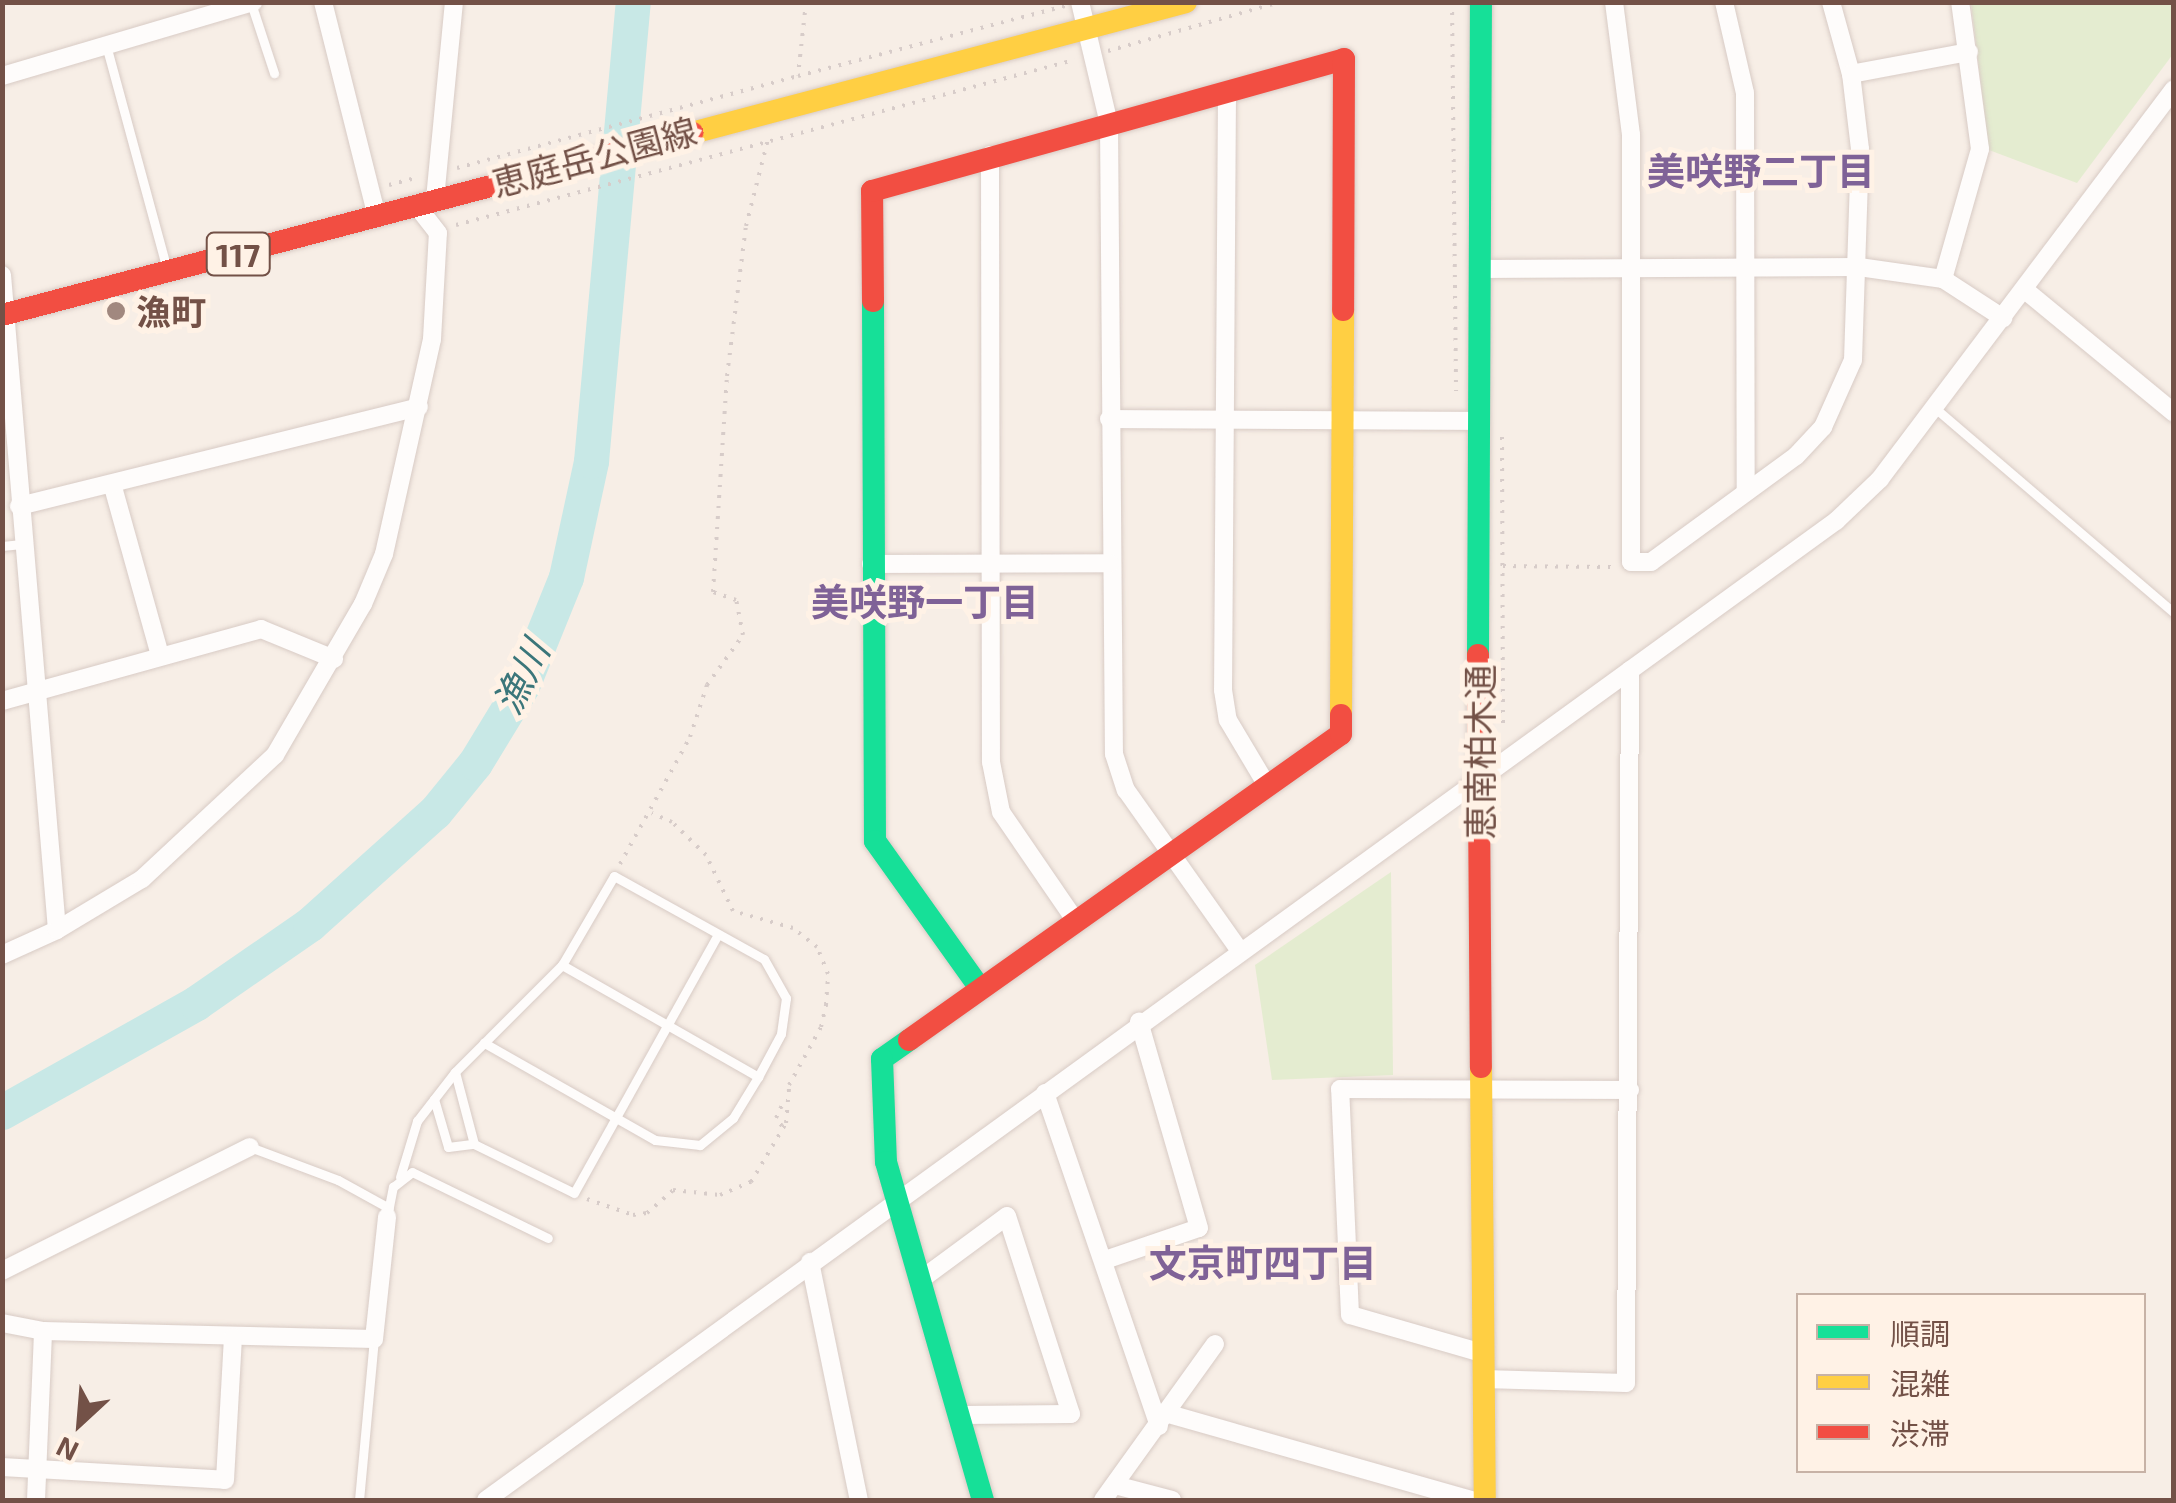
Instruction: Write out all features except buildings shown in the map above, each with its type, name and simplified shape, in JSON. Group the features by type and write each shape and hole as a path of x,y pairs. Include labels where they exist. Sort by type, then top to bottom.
{"street":[{"path":"183,2 188,22"},
{"path":"324,2 377,217"},
{"path":"2,955 58,930 142,878 230,802 276,756 334,658 384,554 420,406 438,234 426,202 454,2"},
{"path":"1080,2 1109,124 1114,754 1126,790 1240,951"},
{"name":"恵庭岳公園線","path":"4,314 1186,2"},
{"name":"恵南柏木通","path":"1481,2 1479,268 1468,421 1484,1088 1485,1500"},
{"path":"1614,2 1632,135 1631,562 1652,562 1796,456 1839,398 1853,360 1860,150 1851,74 1831,2"},
{"path":"1724,2 1745,94 1746,492"},
{"path":"1943,279 1980,148 1970,52 1960,2"},
{"path":"2,76 252,3"},
{"path":"1851,74 1970,52"},
{"path":"980,988 875,841 872,191 1344,59 1341,734 1264,782 1170,852 882,1059 886,1162 963,1416 983,1500"},
{"path":"488,1500 1139,1022 1836,522 1880,479 2174,89"},
{"path":"1227,93 1222,690 1228,720 1264,782"},
{"path":"990,155 990,762 1001,812 1075,920"},
{"path":"1479,268 1859,267 1943,279 2003,318"},
{"path":"2,276 35,697 58,930"},
{"path":"2025,290 2174,412"},
{"path":"19,506 114,487 420,406"},
{"path":"1110,419 1468,421"},
{"path":"114,487 160,655"},
{"path":"871,564 1110,563"},
{"path":"2,702 35,697 160,655 261,630 334,658"},
{"path":"1482,1378 1626,1383 1630,670"},
{"path":"1105,1260 1199,1228 1139,1022"},
{"path":"1482,1353 1350,1315 1340,1089 1630,1090"},
{"path":"1045,1093 1164,1420"},
{"path":"2,1271 250,1147"},
{"path":"2,1323 43,1330 374,1339 388,1212"},
{"path":"923,1278 1007,1216 1071,1414 963,1416"},
{"path":"810,1262 858,1500"},
{"path":"36,1500 43,1330"},
{"path":"2,1468 37,1466 225,1480 233,1337"},
{"path":"1103,1500 1215,1344"},
{"path":"1164,1420 1471,1500"},
{"path":"1115,1485 1172,1500"}],"lane":[{"path":"252,3 274,73"},
{"path":"106,45 168,273"},
{"path":"1935,408 2174,614"},
{"path":"2,546 22,544"},
{"path":"250,1147 338,1180 388,1212 417,1121 455,1072 562,965 614,876 764,959 786,998 781,1034 758,1076 733,1118 700,1145 655,1140 484,1044"},
{"path":"434,1099 448,1147 474,1144 574,1193 718,934"},
{"path":"562,965 758,1076"},
{"path":"455,1072 474,1144"},
{"path":"400,1176 412,1172 548,1238"},
{"path":"359,1500 374,1339"}],"path":[{"path":"798,76 806,2"},
{"path":"475,164 1080,2"},
{"path":"468,219 1280,2"},
{"path":"1452,2 1468,421"},
{"path":"614,876 650,812 707,685 743,635 736,600 714,592 732,338 746,226 768,140"},
{"path":"1502,566 1614,567 1631,562"},
{"path":"650,812 672,822 706,854 733,911 793,928 825,962 821,1027 776,1118 782,1126"},
{"path":"574,1193 633,1215 647,1213 673,1190 720,1196 738,1190 764,1166 789,1107 783,1102"}],"green space":[{"path":"1971,3 2173,3 2173,54 2077,183 1989,150"},
{"path":"1391,872 1393,1075 1272,1080 1255,965"}],"waterway":[{"name":"漁川","path":"2,1112 196,1003 310,924 435,812 475,763 522,686 566,577 591,461 633,2"}],"traffic: fast":[{"path":"1478,655 1481,2"},
{"path":"873,301 875,841 980,988"},
{"path":"909,1040 882,1059 886,1162 983,1500"}],"traffic: slow":[{"path":"692,133 1186,2"},
{"path":"1341,715 1343,310"},
{"path":"1481,1067 1485,1500"}],"traffic: jam":[{"path":"873,301 872,191 1344,59 1343,310"},
{"path":"2,315 692,133"},
{"path":"1478,655 1481,1067"},
{"path":"909,1040 1341,734 1341,715"}],"place":[{"name":"漁町","path":"116,311"}],"district":[{"name":"美咲野二丁目","path":"1761,171"},
{"name":"美咲野一丁目","path":"925,602"},
{"name":"文京町四丁目","path":"1263,1263"}]}
